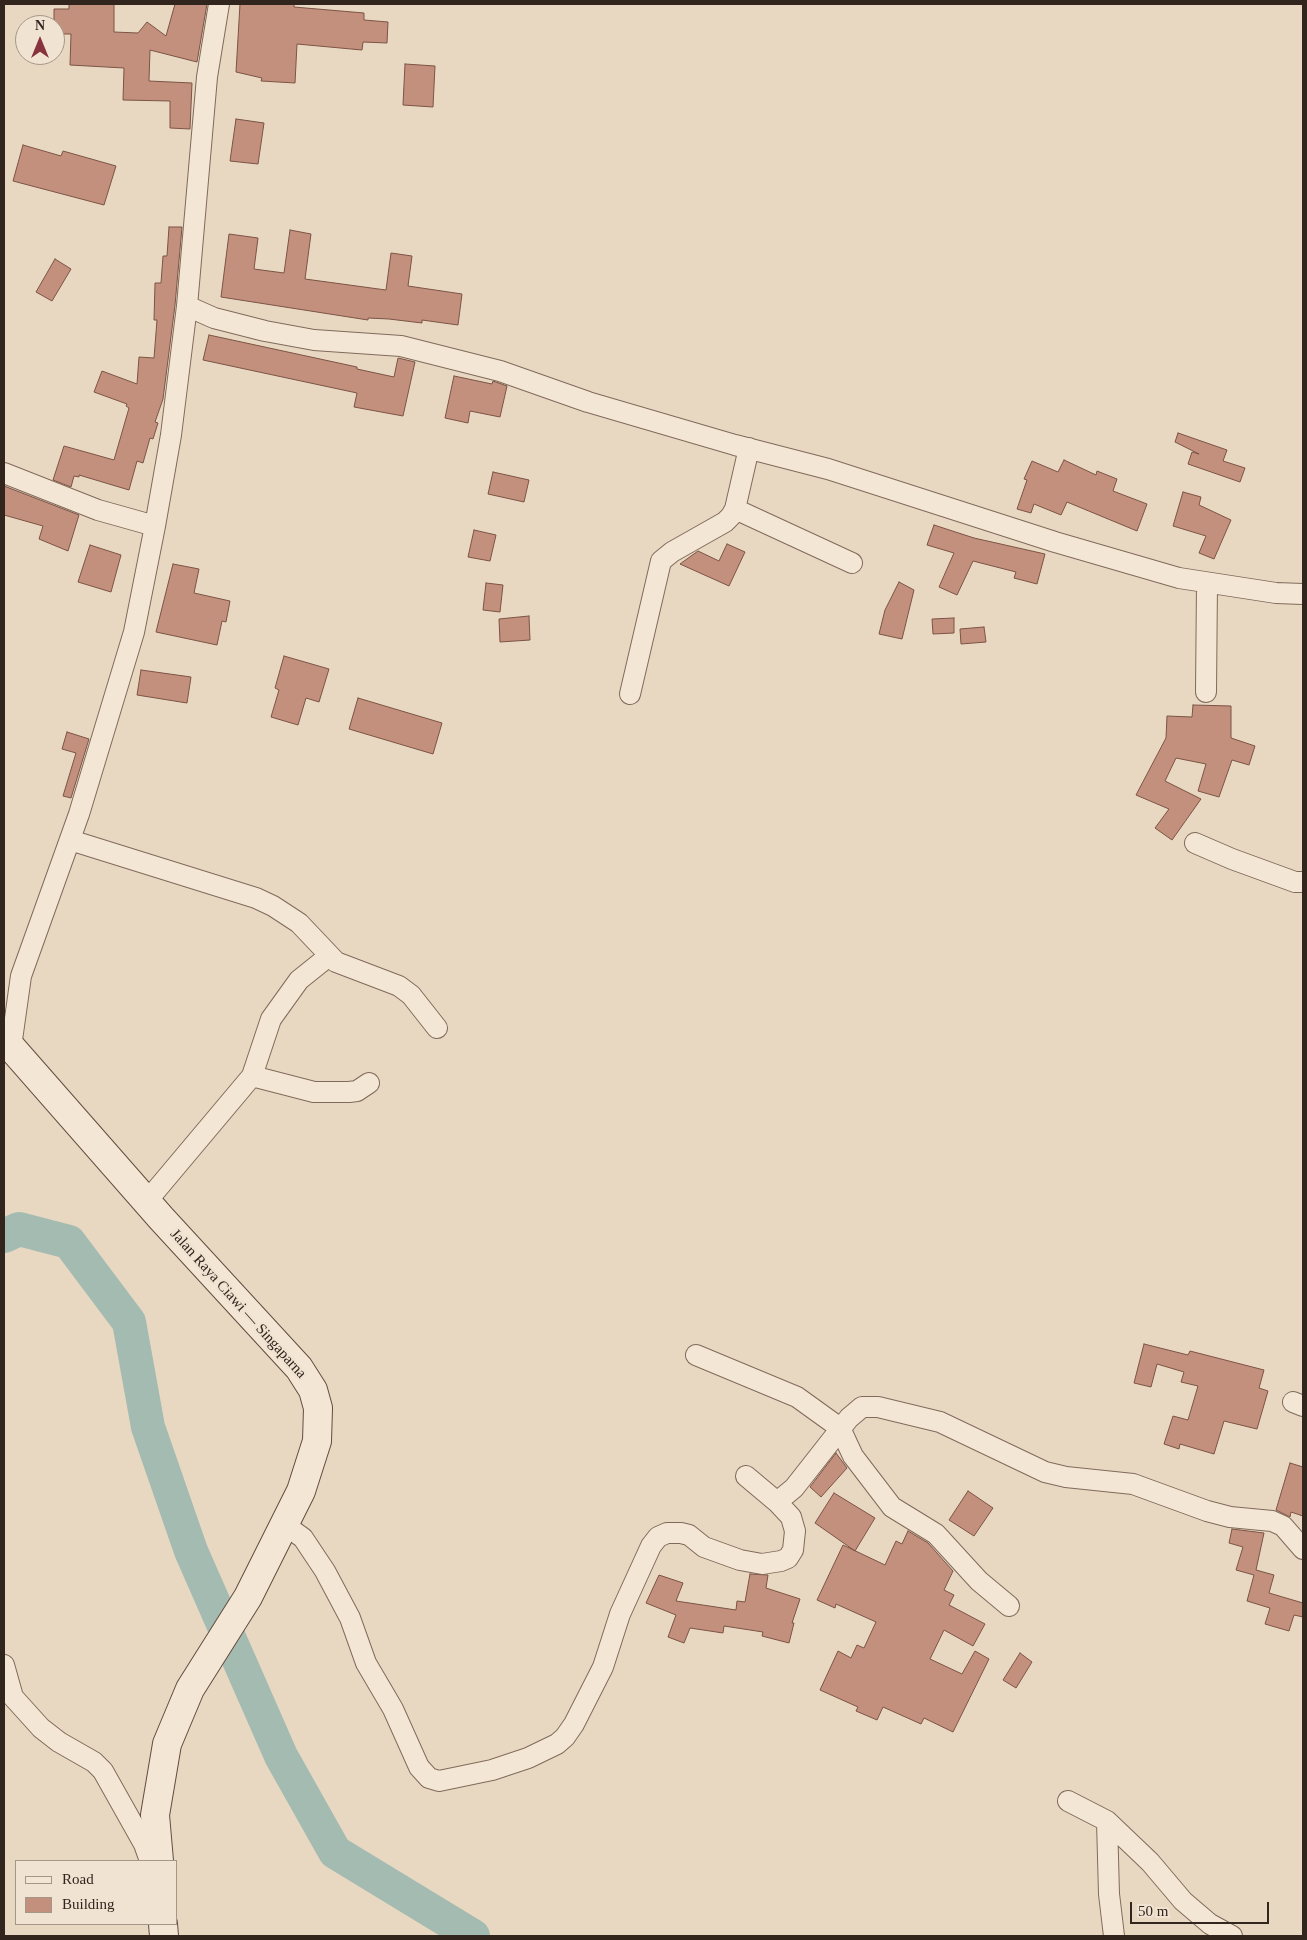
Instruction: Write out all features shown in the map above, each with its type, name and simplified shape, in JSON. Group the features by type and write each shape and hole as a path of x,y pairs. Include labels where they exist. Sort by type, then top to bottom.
{"main road":[{"name":"Jalan Raya Ciawi — Singaparna","path":"7,1043 298,1368 313,1390 318,1408 317,1441 301,1491 248,1597 190,1689 167,1744 155,1814 159,1860"}],"street":[{"path":"7,1043 22,976 70,840 134,632 171,436 187,306 207,78 219,4"},
{"path":"187,306 214,318 265,331 349,344 401,346 500,371 588,402 828,469 1055,542 1179,578 1276,593 1303,594"},
{"path":"630,694 661,562 672,552 725,522 735,509 749,448"},
{"path":"4,472 98,510 155,526"},
{"path":"735,509 852,563"},
{"path":"1206,692 1207,583"},
{"path":"70,840 256,898 273,906 298,923 329,956 344,967 399,986 412,995 437,1028"},
{"path":"1194,843 1295,882 1303,882"},
{"path":"147,1201 252,1076 271,1019 298,980 329,956"},
{"path":"252,1076 314,1092 358,1091 369,1083"},
{"path":"696,1355 796,1397 840,1428 853,1456 892,1507 936,1534 979,1581 1009,1606"},
{"path":"777,1502 794,1488 831,1443 840,1428 862,1407 878,1407 940,1422 1045,1472 1066,1477 1133,1484 1207,1511 1230,1517 1272,1521 1283,1526 1303,1549"},
{"path":"285,1525 303,1538 325,1571 350,1618 366,1663 393,1709 419,1767 429,1778 439,1781 492,1770 528,1758 557,1744 566,1736 603,1667 620,1614 651,1546 658,1537 667,1533 688,1535 704,1547 740,1560 762,1564 788,1558 793,1550 795,1531 791,1517 777,1502 746,1476"},
{"path":"4,1665 13,1698 41,1728 59,1742 94,1762 103,1771 144,1844 150,1860"},
{"path":"1068,1801 1107,1821 1150,1862 1182,1901 1210,1924 1232,1936"},
{"path":"1107,1821 1109,1894 1114,1936"}],"building":[{"path":"69,4 114,4 114,32 138,33 147,22 166,36 175,4 207,4 197,62 150,50 149,81 192,83 190,129 170,128 170,101 123,100 124,68 70,65 71,34 65,34 65,15 54,15 54,9 69,9"},
{"path":"240,4 294,4 294,7 364,13 364,20 388,22 387,43 363,42 362,50 297,44 295,83 261,81 262,78 236,72"},
{"path":"405,64 435,66 433,107 403,105"},
{"path":"236,119 264,123 258,164 230,161"},
{"path":"23,145 61,156 63,151 116,166 104,205 13,181"},
{"path":"169,227 182,227 175,305 163,399 155,422 158,423 153,439 150,438 143,463 137,461 129,490 79,475 79,477 74,476 71,487 53,480 64,446 114,460 129,408 126,406 127,404 94,392 102,371 137,384 139,357 154,358 157,320 154,320 155,283 161,283 163,256 167,256"},
{"path":"290,230 311,234 305,279 386,290 391,253 412,256 408,286 462,294 458,325 422,320 422,323 389,319 368,318 368,320 221,297 229,234 258,238 254,269 284,273"},
{"path":"55,259 71,269 52,301 36,292"},
{"path":"209,335 357,367 357,369 394,377 398,358 415,362 403,416 354,407 357,393 203,360"},
{"path":"454,376 492,384 493,381 507,386 500,417 470,411 468,423 445,418"},
{"path":"1178,433 1227,450 1223,461 1245,468 1240,482 1188,464 1192,452 1199,454 1175,442"},
{"path":"1064,460 1096,475 1097,471 1117,479 1113,491 1147,504 1137,531 1067,502 1061,515 1034,504 1031,513 1017,509 1027,480 1024,479 1032,461 1058,472"},
{"path":"493,472 529,480 524,502 488,494"},
{"path":"4,486 79,515 68,551 39,539 43,526 4,515"},
{"path":"1183,492 1201,497 1199,505 1231,520 1214,559 1199,553 1206,536 1173,526"},
{"path":"934,525 974,538 1045,554 1037,584 1014,578 1016,572 973,561 957,595 939,587 954,553 927,545"},
{"path":"474,530 496,535 490,561 468,557"},
{"path":"727,544 745,552 729,586 680,564 698,551 719,561"},
{"path":"90,545 121,555 111,592 78,582"},
{"path":"173,564 199,569 194,593 230,601 226,622 222,621 217,645 156,632"},
{"path":"899,582 914,590 902,639 879,634 885,610"},
{"path":"486,583 503,585 500,612 483,610"},
{"path":"529,616 530,640 500,642 499,619"},
{"path":"954,618 954,633 933,634 932,619"},
{"path":"984,627 986,642 961,644 960,629"},
{"path":"284,656 329,669 319,702 306,698 298,725 271,717 279,690 275,688"},
{"path":"141,670 191,677 187,703 137,695"},
{"path":"358,698 442,723 433,754 349,729"},
{"path":"1193,705 1231,706 1231,738 1255,746 1249,765 1232,760 1219,797 1198,791 1206,764 1176,758 1165,781 1201,799 1172,840 1155,828 1169,809 1136,795 1166,738 1167,716 1192,717"},
{"path":"67,732 89,739 71,798 63,796 76,753 62,749"},
{"path":"1144,1344 1188,1355 1190,1351 1264,1370 1259,1388 1268,1391 1257,1429 1224,1421 1214,1454 1180,1444 1179,1449 1164,1444 1173,1416 1188,1420 1198,1386 1181,1382 1184,1372 1157,1364 1151,1387 1134,1383"},
{"path":"836,1453 847,1468 821,1497 810,1487"},
{"path":"1290,1463 1303,1467 1303,1516 1291,1512 1290,1517 1276,1510"},
{"path":"968,1491 993,1508 974,1536 949,1520"},
{"path":"834,1493 875,1518 855,1551 815,1523"},
{"path":"1232,1529 1264,1533 1256,1570 1274,1575 1269,1593 1303,1603 1303,1617 1294,1615 1289,1631 1265,1624 1270,1608 1247,1601 1254,1575 1236,1570 1243,1547 1229,1543"},
{"path":"908,1531 928,1543 953,1571 944,1590 954,1595 949,1605 985,1624 973,1646 944,1630 930,1659 962,1674 975,1651 989,1659 953,1732 924,1718 921,1724 883,1707 877,1720 856,1711 858,1707 820,1690 838,1651 851,1658 857,1645 864,1648 876,1622 836,1604 835,1608 817,1600 843,1545 885,1565 896,1541 902,1544"},
{"path":"750,1574 768,1575 766,1588 800,1599 792,1623 794,1623 789,1643 762,1636 763,1632 724,1626 723,1633 690,1628 684,1643 668,1637 676,1615 646,1603 659,1575 683,1583 676,1601 736,1610 737,1601 745,1602"},
{"path":"1020,1653 1032,1662 1016,1688 1003,1680"}],"waterway":[{"path":"4,1236 19,1229 69,1242 129,1322 148,1427 191,1551 281,1756 335,1852 473,1936"}]}
